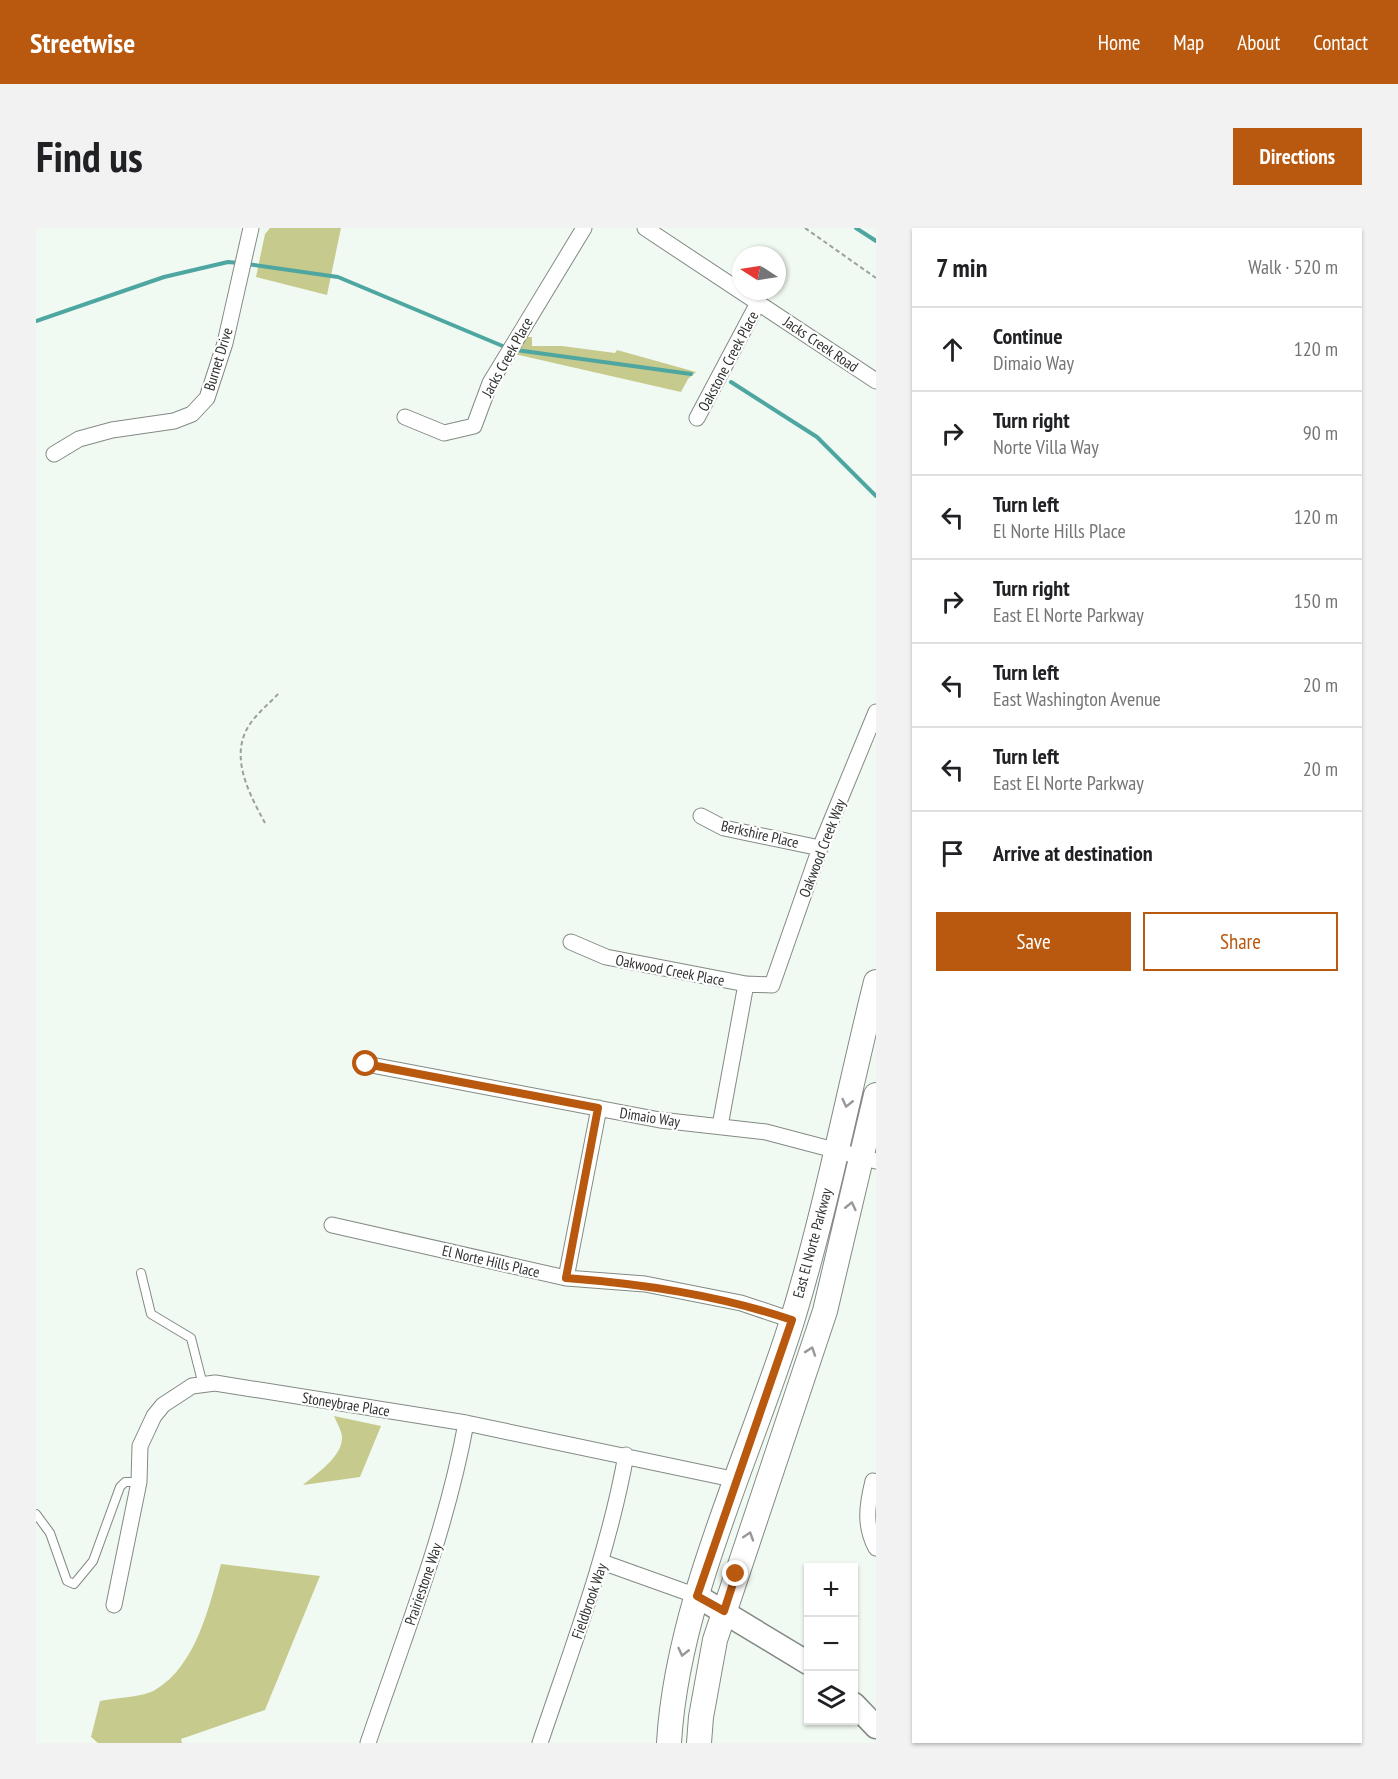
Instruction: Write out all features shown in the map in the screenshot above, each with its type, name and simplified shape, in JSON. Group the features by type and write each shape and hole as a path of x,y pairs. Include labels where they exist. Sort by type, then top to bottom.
{"main road":[{"name":"East El Norte Parkway","path":"669,1743 676,1681 697,1596 792,1320 836,1151 876,981"},
{"name":"East El Norte Parkway","path":"699,1743 711,1659 724,1611 825,1311 869,1160 876,1095"},
{"path":"697,1596 804,1661"},
{"path":"858,1707 874,1721"}],"street":[{"name":"Jacks Creek Place","path":"405,417 444,433 474,426 490,383 584,228"},
{"name":"Jacks Creek Road","path":"645,228 876,381"},
{"name":"Burnet Drive","path":"54,454 79,439 112,430 174,421 192,414 207,398 218,371 250,233"},
{"name":"Oakstone Creek Place","path":"697,418 758,303"},
{"name":"Oakwood Creek Way","path":"772,985 820,848 876,712"},
{"name":"Berkshire Place","path":"701,816 724,828 820,848"},
{"name":"Oakwood Creek Place","path":"571,942 606,957 746,984 772,985"},
{"path":"720,1126 746,984"},
{"name":"Dimaio Way","path":"366,1064 660,1120 766,1132 869,1160"},
{"path":"566,1278 598,1108"},
{"name":"El Norte Hills Place","path":"332,1225 566,1278 645,1284 741,1303 792,1320"},
{"name":"Stoneybrae Place","path":"114,1605 139,1482 140,1446 154,1416 163,1405 192,1386 215,1383 466,1423 737,1480"},
{"name":"Prairiestone Way","path":"368,1743 441,1530 457,1474 466,1423"},
{"name":"Fieldbrook Way","path":"540,1743 602,1562 616,1508 626,1455"},
{"path":"873,1481 867,1514 876,1548"},
{"path":"602,1562 697,1596"}],"lane":[{"path":"141,1273 151,1314 191,1338 203,1385"},
{"path":"36,1514 50,1533 67,1581 74,1584 93,1561 120,1487 125,1482 139,1482"}],"path":[{"path":"805,228 876,278"},
{"path":"265,823 249,792 243,771 242,746 245,732 279,693"}],"green space":[{"path":"270,228 341,228 327,295 256,277 265,234"},
{"path":"526,337 532,337 532,346 562,346 615,353 617,350 696,372 688,379 681,392 510,353"},
{"path":"334,1416 381,1426 360,1477 303,1485 338,1452 342,1438"},
{"path":"221,1564 320,1576 265,1710 181,1739 182,1743 98,1743 91,1737 100,1701 136,1696 155,1690 181,1666 199,1634"}],"waterway":[{"path":"856,228 876,241"},
{"path":"36,321 164,277 228,262 239,263"},
{"path":"247,264 338,277 505,347"},
{"path":"516,350 691,374"},
{"path":"731,382 817,437 876,496"}],"route":[{"path":"366,1064 598,1108 566,1278 645,1284 741,1303 792,1320 697,1596 724,1611 736,1574"}]}
